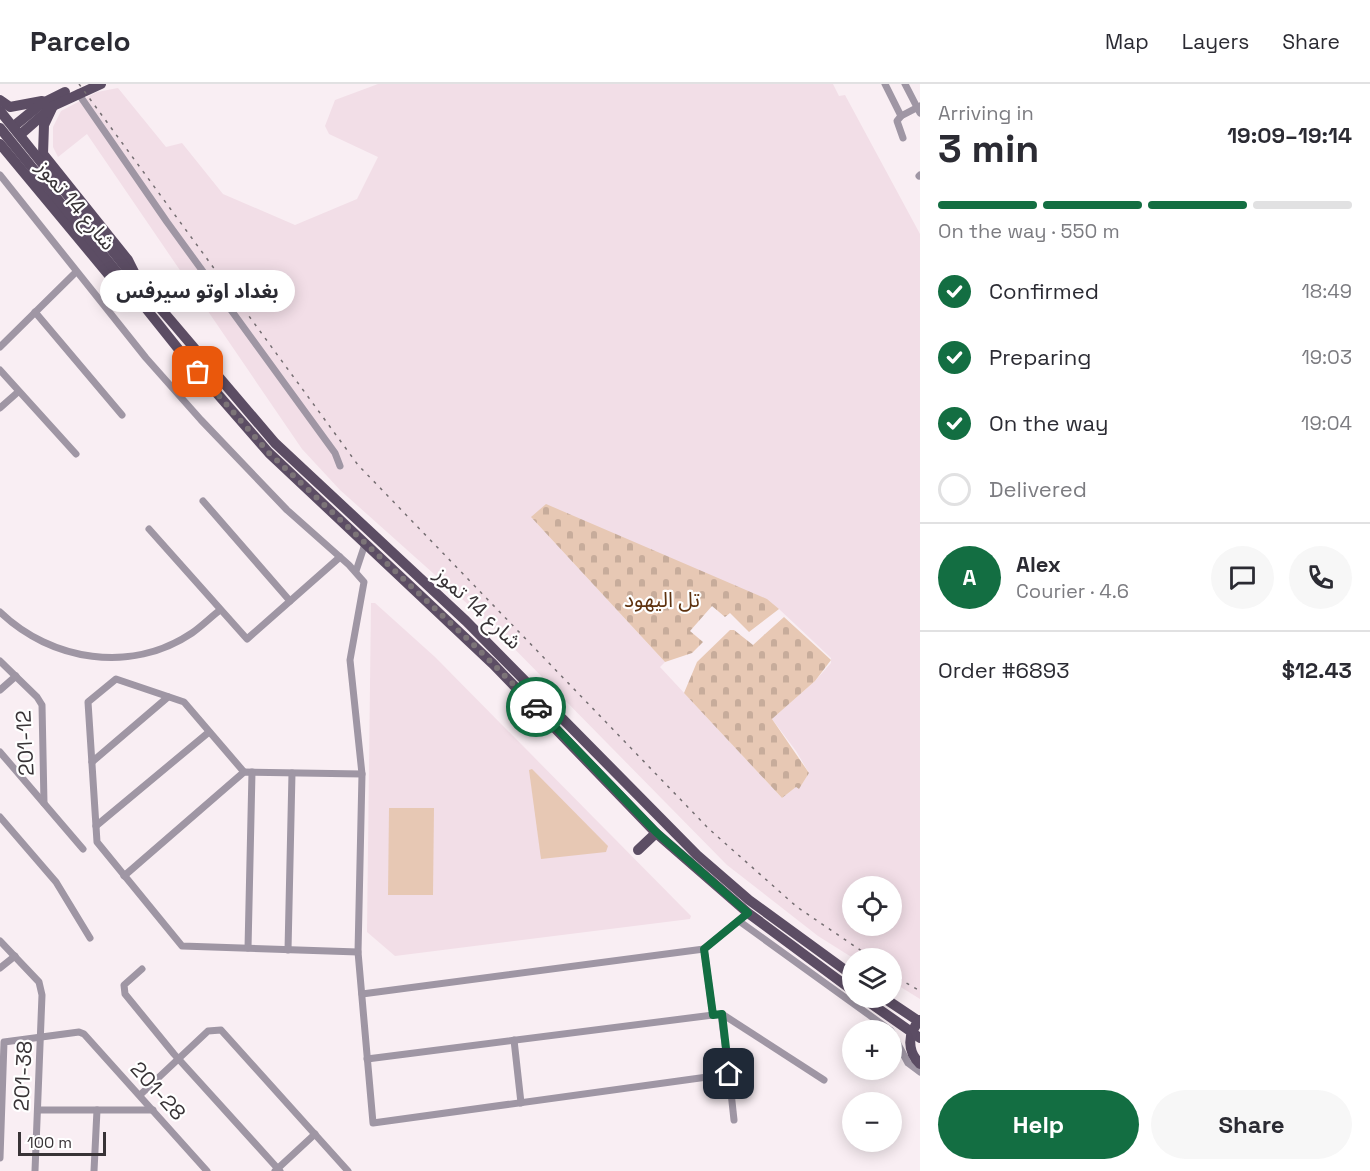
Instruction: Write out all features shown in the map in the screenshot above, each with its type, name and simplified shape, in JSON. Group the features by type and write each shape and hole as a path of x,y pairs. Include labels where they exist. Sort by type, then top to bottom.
{"main road":[{"path":"18,130 51,103 80,89 101,84"},
{"path":"0,100 10,107 51,103"},
{"path":"51,103 44,125 43,154 128,260 132,283"},
{"path":"0,111 123,272"},
{"path":"3,139 123,272"},
{"name":"شارع 14 تموز","path":"3,139 108,274 132,283 275,443 466,621 703,861 782,926 842,968"},
{"name":"شارع 14 تموز","path":"123,272 248,431 365,544 494,663 656,832 748,913 842,983"},
{"path":"638,850 656,832"},
{"path":"877,1008 920,1038"},
{"path":"900,1008 920,1021 913,1030 910,1042 912,1053 920,1064"}],"street":[{"path":"885,84 901,116"},
{"path":"903,138 897,121 901,116 919,109 905,84"},
{"path":"80,89 167,222 336,453 340,466"},
{"path":"0,175 76,272 201,420 287,510 340,557 364,582 351,660 362,774 358,952 373,1123 729,1074"},
{"path":"0,347 76,272"},
{"path":"35,312 122,415"},
{"path":"0,370 76,454"},
{"path":"0,408 18,392"},
{"path":"203,501 290,601"},
{"path":"149,529 247,639 340,557"},
{"path":"356,572 365,544"},
{"path":"0,612 14,625 40,642 70,653 101,658 133,656 163,648 191,634 220,610"},
{"name":"201-12","path":"0,661 42,705 44,803"},
{"path":"0,690 16,676"},
{"path":"244,772 184,702 116,679 88,702 97,842 183,946 358,952"},
{"path":"92,762 168,697"},
{"path":"96,826 210,732"},
{"path":"0,752 83,849"},
{"path":"124,876 244,772 362,774"},
{"path":"248,948 252,772"},
{"path":"288,950 292,773"},
{"path":"0,817 62,891 90,938"},
{"path":"362,994 704,949 748,913"},
{"path":"739,921 876,1020"},
{"path":"0,941 15,956 0,968"},
{"path":"704,949 713,1015"},
{"name":"201-38","path":"15,956 39,982 42,995 34,1171"},
{"path":"142,969 124,985 125,994 179,1060 278,1170 315,1134"},
{"path":"367,1059 722,1014 824,1080"},
{"path":"722,1014 734,1120"},
{"path":"140,1095 208,1031 221,1030 348,1171"},
{"name":"201-28","path":"41,1038 84,1034 207,1171"},
{"path":"0,1158 3,1044 9,1039 41,1038"},
{"path":"514,1040 521,1103"},
{"path":"902,1052 908,1063 920,1072"},
{"path":"38,1110 153,1110"},
{"path":"94,1171 97,1110"}],"shaded area":[{"path":"378,84 833,84 839,96 845,95 920,234 920,999 902,988 902,948 842,948 842,951 818,936 727,865 490,624 340,490 302,449 87,134 58,157 53,147 53,127 61,111 97,92 118,88 166,147 182,143 223,194 295,225 357,199 378,157 329,134 325,126 335,100","holes":["532,518 779,609 831,658 831,663 815,681 772,719 809,773 799,789 796,787 782,798 660,667 665,662"]},
{"path":"371,603 375,603 435,657 691,916 690,919 395,956 367,932"}],"green space":[{"name":"تل اليهود","path":"546,504 767,599 779,609 749,632 730,613 725,617 712,606 690,631 703,642 692,653 665,662 531,517"},
{"path":"784,617 831,660 815,681 772,719 809,773 799,789 796,787 782,798 684,693 697,662 730,630 734,630 753,645"},
{"path":"532,769 608,846 606,852 541,859 529,770"},
{"path":"389,808 434,808 433,895 388,895"}],"railway":[{"path":"79,84 358,465 709,829 797,907 857,948"},
{"path":"902,980 920,991"}],"way so far":[{"path":"198,372 269,453 494,663 536,707"}],"place":[{"name":"بغداد اوتو سيرفس","path":"198,372"}],"route":[{"path":"536,707 656,832 748,913 704,949 713,1015 722,1014 729,1074"}]}
